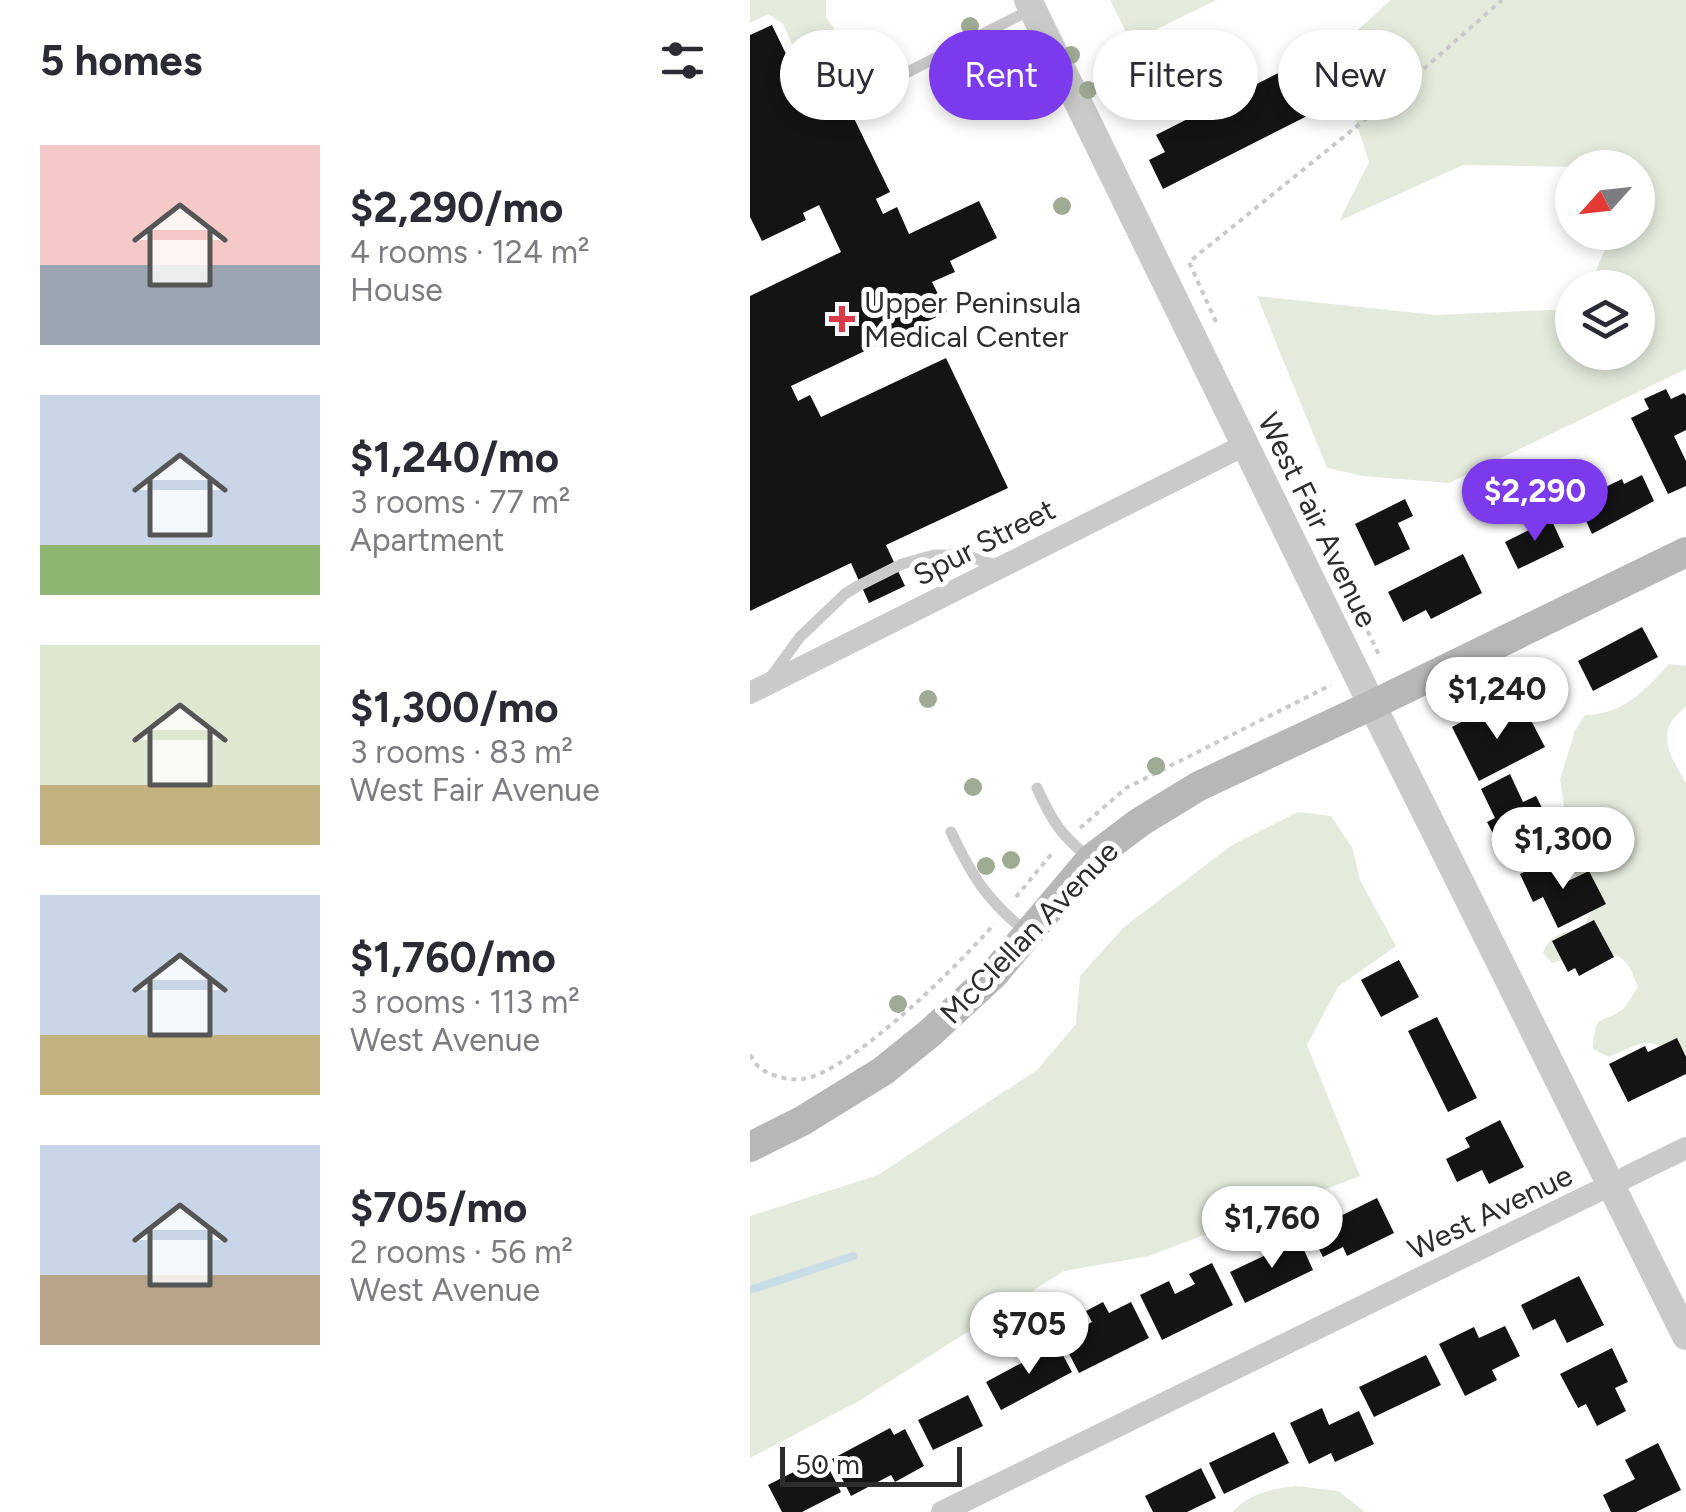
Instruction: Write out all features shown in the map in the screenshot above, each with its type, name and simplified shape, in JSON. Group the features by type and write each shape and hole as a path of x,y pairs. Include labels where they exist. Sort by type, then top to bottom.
{"main road":[{"name":"McClellan Avenue","path":"750,1147 802,1121 883,1071 930,1033 993,976 1091,859 1140,822 1198,786 1686,552"}],"street":[{"name":"West Fair Avenue","path":"1030,4 1686,1336"},
{"name":"Spur Street","path":"758,689 1246,445"},
{"name":"West Avenue","path":"942,1512 1686,1148"}],"lane":[{"path":"909,71 1030,4"},
{"path":"758,689 800,637 844,594 902,564 934,555 964,555 1003,567"},
{"path":"1037,788 1049,816 1067,840 1091,859"},
{"path":"951,832 978,882 1003,913 1029,933"}],"path":[{"path":"1220,329 1188,262 1377,110 1502,0"},
{"path":"750,1054 759,1067 783,1077 803,1079 833,1067 892,1024 974,946 1052,853 1126,788 1380,657 1354,604"}],"shaded area":[{"path":"750,0 826,0 826,17 835,30 786,30 768,14 750,23"},
{"path":"1110,0 1216,0 1155,30 1125,30"},
{"path":"1391,0 1686,0 1686,369 1449,483 1364,476 1327,468 1257,296 1436,315 1555,310 1555,370 1655,370 1655,270 1596,270 1605,250 1655,250 1655,150 1555,150 1555,167 1463,165 1339,221 1369,162 1355,120 1422,120 1422,30 1358,30"},
{"path":"1669,664 1686,666 1686,707 1667,734 1670,752 1686,783 1683,1062 1655,1044 1640,1044 1609,1057 1593,1049 1598,1023 1624,1008 1638,987 1631,970 1621,958 1603,953 1552,963 1543,953 1554,938 1583,928 1592,910 1574,871 1560,779 1575,731 1585,715 1622,706"},
{"path":"1298,812 1331,816 1353,849 1360,880 1396,946 1338,987 1307,1045 1360,1176 1149,1256 1064,1271 857,1402 750,1458 750,1216 878,1175 1037,1070 1076,1024 1080,976 1124,927 1232,845"},
{"path":"1297,1486 1338,1491 1365,1512 1232,1512 1254,1496"}],"building":[{"name":"Upper Peninsula Medical Center","path":"772,25 780,42 780,120 855,120 890,192 876,199 883,214 897,207 909,234 979,201 997,238 950,261 955,272 932,282 947,312 791,386 798,401 810,395 821,417 946,358 1008,488 886,545 905,586 869,603 851,563 750,611 750,296 841,252 819,205 803,213 806,220 762,241 750,217 750,35"},
{"path":"1278,73 1278,120 1299,120 1163,189 1149,160 1165,152 1156,135 1186,120 1258,120 1258,83"},
{"path":"1666,389 1671,399 1684,393 1686,396 1686,430 1674,436 1686,461 1686,486 1668,494 1631,418 1649,409 1644,399"},
{"path":"1642,475 1654,501 1592,534 1577,501 1622,479 1624,484"},
{"path":"1405,499 1413,516 1398,523 1410,549 1375,566 1355,524"},
{"path":"1551,519 1564,547 1518,569 1505,542"},
{"path":"1463,554 1482,593 1431,619 1426,610 1403,622 1388,592"},
{"path":"1642,627 1658,657 1593,691 1578,661"},
{"path":"1486,709 1494,725 1525,709 1545,747 1479,781 1452,727"},
{"path":"1510,774 1523,802 1536,796 1552,828 1503,853 1487,822 1495,818 1481,789"},
{"path":"1556,856 1568,881 1589,871 1606,904 1558,928 1543,897 1533,902 1520,874"},
{"path":"1594,920 1614,957 1579,976 1575,968 1568,972 1552,941"},
{"path":"1399,960 1419,997 1381,1017 1361,980"},
{"path":"1437,1017 1477,1098 1448,1112 1408,1031"},
{"path":"1677,1038 1686,1057 1686,1074 1628,1102 1609,1064 1645,1046 1648,1052"},
{"path":"1500,1120 1524,1167 1489,1184 1482,1170 1457,1182 1446,1159 1470,1147 1465,1138"},
{"path":"1377,1198 1394,1233 1347,1256 1343,1247 1323,1257 1310,1231"},
{"path":"1299,1239 1313,1270 1245,1303 1230,1272"},
{"path":"1212,1263 1233,1305 1162,1340 1140,1295 1169,1281 1175,1294 1195,1284 1189,1274"},
{"path":"1579,1276 1604,1325 1567,1343 1555,1319 1533,1330 1521,1305"},
{"path":"1103,1302 1109,1313 1131,1302 1149,1338 1079,1373 1061,1338 1092,1322 1086,1311"},
{"path":"1505,1326 1520,1356 1492,1370 1497,1380 1465,1396 1439,1344 1474,1327 1479,1338"},
{"path":"1057,1344 1072,1372 1001,1410 986,1382"},
{"path":"1612,1348 1628,1382 1615,1388 1626,1411 1597,1426 1586,1404 1578,1408 1560,1374"},
{"path":"1426,1355 1441,1385 1374,1417 1359,1387"},
{"path":"968,1395 983,1426 933,1450 918,1420"},
{"path":"1322,1408 1329,1425 1359,1411 1374,1444 1335,1462 1331,1453 1309,1464 1290,1423"},
{"path":"890,1428 894,1435 905,1429 924,1466 895,1482 891,1475 851,1496 832,1459"},
{"path":"1274,1432 1289,1463 1224,1494 1209,1463"},
{"path":"1658,1443 1681,1490 1636,1512 1611,1512 1603,1495 1635,1479 1625,1460"},
{"path":"823,1457 841,1492 802,1512 782,1512 768,1485"},
{"path":"1201,1468 1216,1498 1187,1512 1153,1512 1145,1496"}],"waterway":[{"path":"750,1290 853,1256"}],"place":[{"name":"Upper Peninsula Medical Center","path":"842,319"}]}
